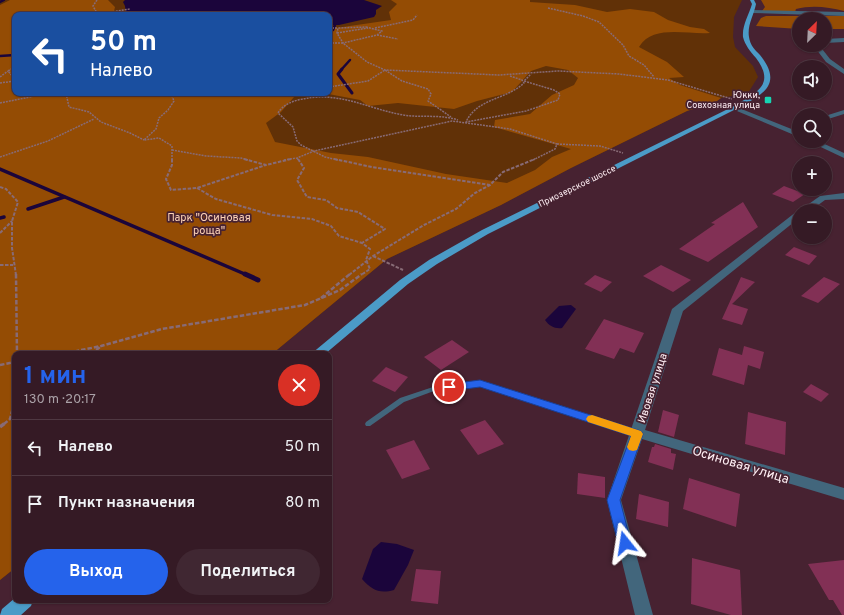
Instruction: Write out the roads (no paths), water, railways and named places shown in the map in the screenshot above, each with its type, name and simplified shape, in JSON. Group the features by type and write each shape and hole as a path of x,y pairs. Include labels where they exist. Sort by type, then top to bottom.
{"main road":[{"name":"Приозерское шоссе","path":"321,351 413,276 433,262 485,232 734,108 763,91 768,84 769,78 767,69 749,46 746,38 747,26 753,11 754,4 752,0"},
{"path":"8,615 22,603"}],"street":[{"path":"753,11 844,14"},
{"path":"832,41 844,40"},
{"path":"820,52 832,66 844,72"},
{"path":"734,108 792,132"},
{"path":"832,116 844,112"},
{"path":"830,148 843,153"},
{"path":"814,204 823,198 844,196"},
{"name":"Ивовая улица","path":"644,615 614,500 678,309 792,219"},
{"name":"Осиновая улица","path":"637,434 844,494"}],"lane":[{"path":"368,424 402,400 433,389 480,384 637,434"}],"waterway":[{"path":"0,2 4,0"},
{"path":"332,30 335,25"},
{"path":"0,56 12,55"},
{"path":"341,70 350,60"},
{"path":"342,69 338,74 352,93"},
{"path":"0,169 247,275"},
{"path":"28,209 64,197"},
{"path":"0,218 4,217"},
{"path":"245,274 258,280"}],"place":[{"name":"Юкки, Совхозная улица","path":"768,100"}],"park label":[{"name":"Парк \"Осиновая роща\"","path":"209,223"}]}
